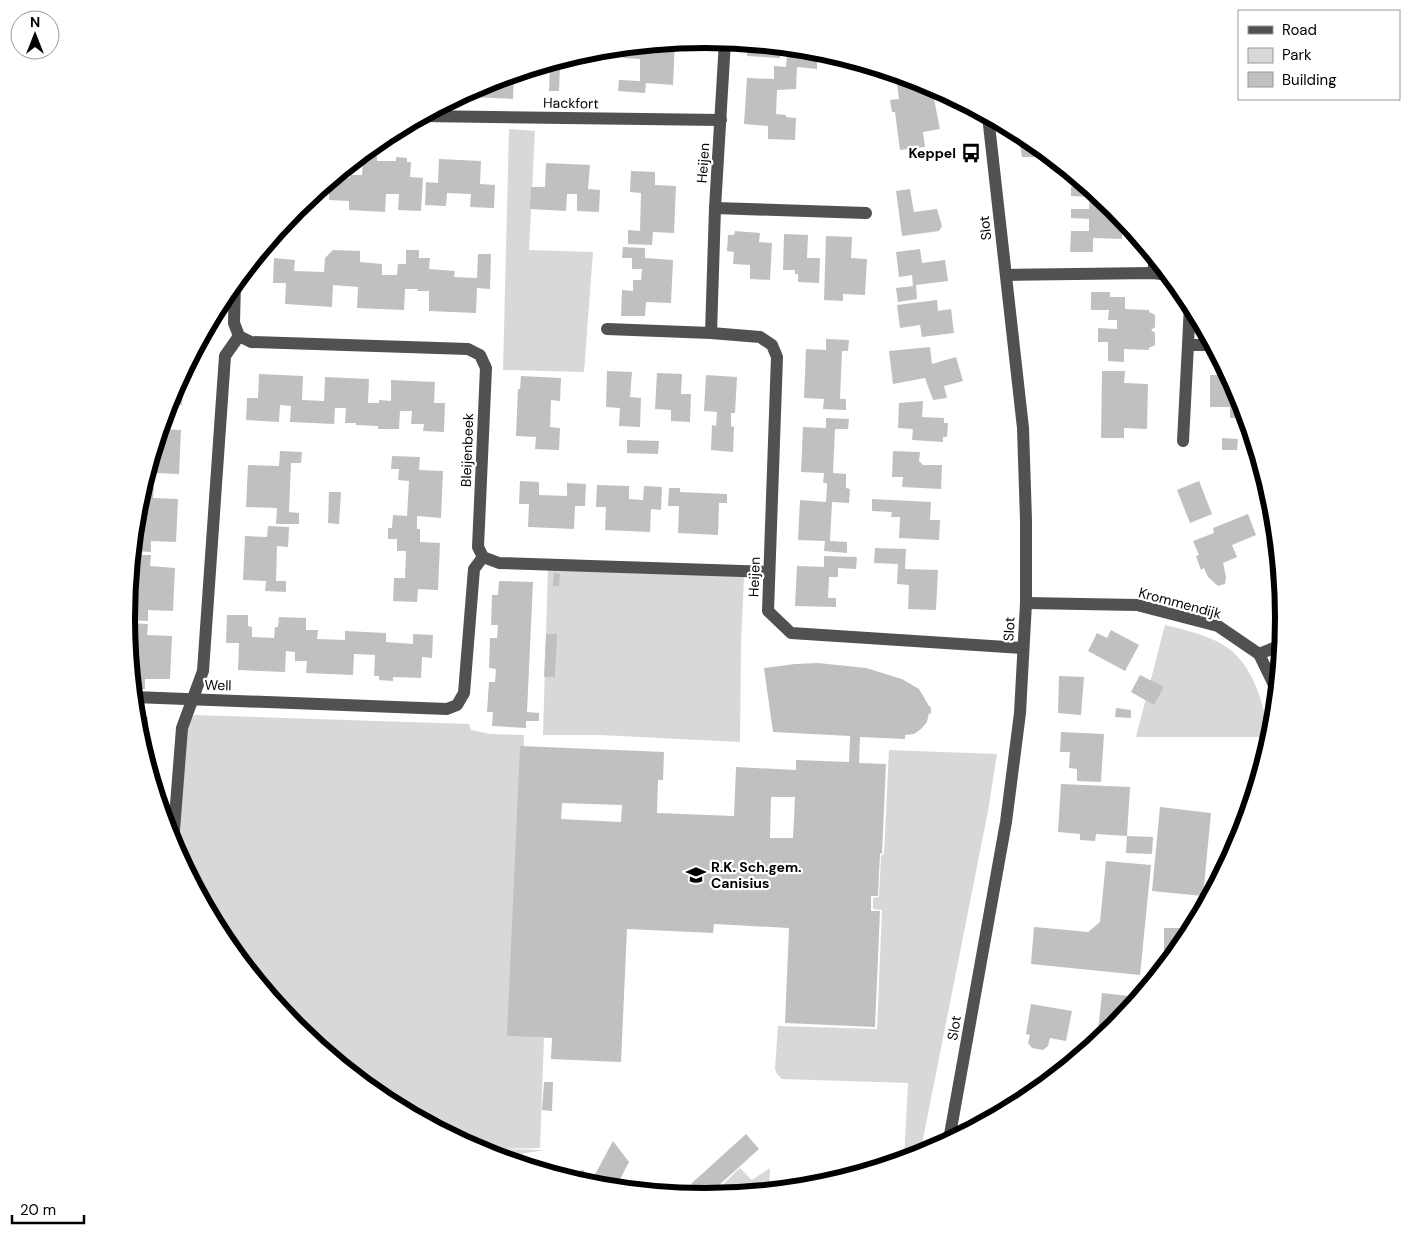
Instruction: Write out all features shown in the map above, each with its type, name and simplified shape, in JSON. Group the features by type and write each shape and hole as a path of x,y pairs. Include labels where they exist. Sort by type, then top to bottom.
{"street":[{"name":"Heijen","path":"711,333 715,208 724,49"},
{"name":"Hackfort","path":"434,116 720,120"},
{"name":"Slot","path":"950,1132 1006,822 1020,713 1026,603 1026,520 1022,428 989,123"},
{"path":"715,208 866,213"},
{"path":"1153,266 1153,273"},
{"path":"1006,275 1159,274"},
{"path":"235,296 234,323 239,336"},
{"path":"1183,441 1189,317"},
{"name":"Heijen","path":"607,329 760,337 772,345 777,358 768,611 792,633 1023,648"},
{"name":"Bleijenbeek","path":"239,336 251,342 468,349 480,356 486,368 478,547 483,557"},
{"name":"Well","path":"239,336 225,356 203,671 193,699 447,709 457,705 464,693 474,569 483,557"},
{"path":"1188,345 1206,345"},
{"path":"483,557 499,563 769,572"},
{"name":"Krommendijk","path":"1026,603 1136,605 1218,626 1260,654"},
{"path":"1271,680 1260,654 1274,648"},
{"path":"141,697 193,699 182,728 174,826"}],"green space":[{"path":"509,129 535,131 529,250 593,252 584,372 503,370"},
{"path":"548,568 744,576 740,742 600,735 543,735"},
{"path":"1165,625 1214,640 1238,657 1254,681 1266,719 1262,737 1136,737"},
{"path":"194,715 469,724 471,730 490,734 524,735 514,1036 544,1038 540,1148 500,1149 453,1129 420,1111 358,1070 302,1021 276,993 231,934 211,902 178,836 184,741 188,725"},
{"path":"889,750 997,754 988,811 922,1144 904,1151 908,1083 782,1079 775,1069 778,1026 877,1029 882,910 873,909 873,898 879,897 881,856 884,854"},
{"path":"501,1149 545,1150 515,1155"},
{"path":"740,1168 752,1180 770,1168 769,1184 720,1187"}],"building":[{"path":"675,49 673,85 646,83 645,93 618,91 619,80 640,81 640,59 623,58 623,53"},
{"path":"747,49 780,52 780,58 747,56"},
{"path":"787,55 817,58 817,69 797,67 796,89 777,90 776,114 796,118 795,140 768,139 768,126 744,124 747,78 774,79 774,66 786,67"},
{"path":"833,62 844,65 834,66"},
{"path":"560,66 559,91 549,91 550,69"},
{"path":"514,81 513,99 473,97"},
{"path":"897,81 933,96 940,129 923,132 925,147 900,150 895,112 892,112 890,100 899,99"},
{"path":"1020,145 1023,145 1038,157 1022,157"},
{"path":"371,156 377,156 377,161 396,161 396,157 407,158 407,162 411,162 410,177 423,178 421,211 398,210 399,194 386,194 385,212 349,210 349,201 329,200 329,189 343,177 350,178 350,175 362,175 363,162"},
{"path":"439,159 481,161 480,184 495,185 494,208 470,207 471,194 447,193 446,206 425,205 426,182 438,183"},
{"path":"546,163 590,165 588,189 600,190 599,212 577,211 577,194 567,194 566,211 530,209 531,187 545,187"},
{"path":"631,171 655,172 655,185 676,186 674,233 653,232 652,245 628,244 628,230 640,231 641,193 630,192"},
{"path":"1071,187 1079,187 1090,197 1071,196"},
{"path":"910,189 914,212 937,209 942,226 939,231 902,236 896,191"},
{"path":"1090,197 1122,229 1122,239 1093,238 1093,252 1070,252 1071,231 1089,231 1089,219 1071,218 1071,209 1089,209"},
{"path":"735,231 760,233 759,242 772,243 770,280 750,279 750,265 733,264 734,252 727,251 728,235 734,235"},
{"path":"784,234 808,235 807,258 820,258 819,283 798,282 798,274 795,274 795,270 783,270"},
{"path":"826,236 852,237 851,258 867,259 865,295 843,294 843,301 824,300"},
{"path":"623,247 645,248 645,258 673,260 671,303 646,302 645,316 621,316 622,290 633,291 633,280 641,280 642,269 632,269 632,258 622,258"},
{"path":"920,249 922,263 945,260 948,281 916,285 917,299 898,302 896,288 913,286 912,275 899,277 896,252"},
{"path":"333,250 360,251 360,262 382,264 382,275 397,275 398,264 406,264 406,250 419,250 419,258 430,258 429,269 455,271 454,277 477,278 478,254 491,254 490,289 477,288 476,313 429,311 429,291 417,291 418,289 405,289 404,310 357,308 358,287 333,285 332,307 285,304 286,283 273,283 274,258 295,260 294,271 324,272 325,258"},
{"path":"1091,292 1110,292 1110,297 1125,297 1125,309 1149,310 1149,312 1155,315 1155,327 1151,330 1155,333 1155,345 1149,348 1149,350 1124,349 1124,362 1108,361 1108,342 1098,342 1098,328 1117,329 1117,320 1108,320 1109,310 1091,310"},
{"path":"937,300 938,311 951,309 954,333 922,337 920,325 900,328 897,305"},
{"path":"826,339 849,340 848,351 842,351 840,399 846,399 846,410 823,409 824,399 804,398 806,349 826,350"},
{"path":"930,347 932,364 956,357 963,381 944,386 947,398 933,400 925,378 893,384 889,351"},
{"path":"607,371 632,372 630,397 641,398 640,427 619,426 620,408 606,407"},
{"path":"1102,371 1125,371 1124,383 1148,384 1147,429 1124,428 1124,438 1101,438"},
{"path":"657,373 682,374 681,394 691,394 690,422 671,421 671,410 655,409"},
{"path":"259,374 303,376 302,400 324,401 325,377 369,379 368,403 379,403 379,400 391,401 391,380 435,382 434,403 445,403 444,432 423,431 424,424 411,424 412,411 400,411 399,429 378,429 378,426 345,423 346,408 335,408 334,424 290,422 291,406 280,405 279,422 246,420 247,398 258,398"},
{"path":"706,375 737,377 735,413 731,413 731,426 734,427 733,452 711,450 712,425 716,426 717,412 704,411"},
{"path":"1210,375 1221,375 1239,418 1230,418 1230,407 1210,407"},
{"path":"521,376 561,378 560,401 551,400 550,427 560,428 559,450 535,449 536,437 516,436 518,389 520,389"},
{"path":"183,388 182,405 176,405"},
{"path":"923,401 922,417 944,418 944,423 948,423 947,437 943,437 943,442 912,440 913,429 898,428 899,403"},
{"path":"826,418 849,419 848,429 835,429 833,473 846,474 846,488 850,489 849,503 832,502 830,541 847,542 847,553 824,551 825,541 798,540 800,500 826,502 827,487 827,483 823,483 824,473 801,472 803,427 826,428"},
{"path":"167,429 181,430 179,474 154,473 154,483 151,483 154,470"},
{"path":"1222,438 1238,439 1237,450 1222,450"},
{"path":"627,440 659,441 658,454 627,453"},
{"path":"280,451 302,452 301,463 291,463 290,487 289,512 299,513 299,524 276,524 277,508 246,507 248,465 279,466"},
{"path":"893,451 920,452 919,461 923,465 942,465 941,489 902,487 903,477 892,477"},
{"path":"392,456 420,457 419,470 443,471 441,518 417,516 420,542 440,543 438,590 418,589 417,602 393,601 394,578 405,578 406,551 397,551 397,539 388,539 388,528 392,528 393,515 407,516 409,481 398,480 399,469 391,469"},
{"path":"520,481 539,482 539,495 567,496 567,483 586,484 585,506 575,506 574,529 528,527 529,504 519,504"},
{"path":"1199,481 1212,514 1190,523 1177,490"},
{"path":"597,485 629,486 629,499 643,500 644,486 662,487 661,510 651,509 650,532 605,530 606,507 596,507"},
{"path":"150,487 154,487 153,498 178,499 176,542 151,541 151,552 139,551"},
{"path":"669,488 680,488 680,492 727,494 727,503 719,503 718,535 678,533 679,506 668,506"},
{"path":"329,492 341,492 339,524 328,523"},
{"path":"872,499 931,502 930,520 940,520 939,540 899,538 900,517 891,517 892,512 872,511"},
{"path":"1248,514 1256,535 1232,545 1237,557 1223,563 1226,577 1225,584 1218,586 1208,577 1204,568 1201,570 1196,556 1199,555 1193,541 1214,533 1213,528"},
{"path":"268,526 289,527 288,547 277,546 276,581 286,581 286,592 265,591 266,581 243,580 245,536 267,537"},
{"path":"875,548 906,549 905,569 938,570 936,610 908,609 909,585 897,584 898,564 874,563"},
{"path":"139,555 151,555 150,566 175,568 173,611 148,610 148,621 135,620"},
{"path":"824,556 857,557 856,569 838,568 838,577 829,577 828,598 836,598 836,607 795,606 797,566 824,567"},
{"path":"554,573 560,574 559,586 553,586"},
{"path":"499,581 533,582 527,712 539,713 539,721 526,721 526,728 492,726 493,712 487,712 489,682 495,682 496,669 489,668 490,638 497,638 498,625 491,625 492,595 498,595"},
{"path":"227,615 248,615 248,626 252,627 252,637 274,638 275,627 278,627 279,617 306,618 306,630 318,630 317,639 345,640 345,631 386,633 386,642 413,644 413,634 433,635 432,658 422,657 421,678 393,677 393,681 379,680 379,676 374,676 375,655 354,654 353,675 306,673 307,661 295,661 295,652 286,651 285,672 238,670 239,643 226,643"},
{"path":"135,623 148,624 147,635 172,636 170,679 145,679 145,689 140,689"},
{"path":"1111,630 1139,645 1125,671 1088,651 1097,633 1107,638"},
{"path":"546,634 557,634 555,677 544,677"},
{"name":"R.K. Sch.gem. Canisius","path":"818,663 866,668 902,679 919,689 931,707 931,714 929,713 927,722 914,734 905,735 905,739 860,737 859,763 886,764 878,896 871,896 871,911 880,911 875,1027 785,1023 789,928 714,924 713,933 627,929 621,1062 551,1059 552,1038 507,1036 520,746 664,752 663,780 658,780 657,813 734,816 736,767 796,770 796,760 849,762 850,736 773,732 764,668","holes":["771,797 795,797 793,838 770,838","562,803 622,805 621,822 561,819"]},
{"path":"1140,675 1164,687 1154,705 1131,692"},
{"path":"1059,676 1084,677 1081,715 1058,713"},
{"path":"1116,708 1131,710 1131,718 1115,717"},
{"path":"144,717 148,717 147,734"},
{"path":"1061,732 1104,734 1101,782 1077,781 1077,769 1069,768 1070,752 1060,752"},
{"path":"1061,784 1130,787 1127,836 1096,834 1095,841 1080,840 1080,834 1058,832"},
{"path":"1160,807 1211,813 1203,896 1152,891"},
{"path":"1127,836 1153,837 1152,854 1126,853"},
{"path":"1106,861 1151,865 1140,975 1031,964 1034,927 1088,932 1100,922"},
{"path":"1164,928 1183,928 1179,934 1164,954"},
{"path":"1102,993 1131,996 1108,1021 1098,1030"},
{"path":"1031,1004 1072,1011 1066,1041 1050,1038 1048,1046 1043,1050 1032,1048 1028,1043 1030,1035 1026,1034"},
{"path":"544,1082 553,1082 552,1111 542,1110"},
{"path":"746,1134 759,1149 717,1187 694,1187 691,1184"},
{"path":"613,1141 629,1162 619,1181 594,1177"},
{"path":"584,1170 584,1175 572,1172"}],"place":[{"name":"Keppel","path":"971,153"},
{"name":"R.K. Sch.gem. Canisius","path":"696,875"}]}
